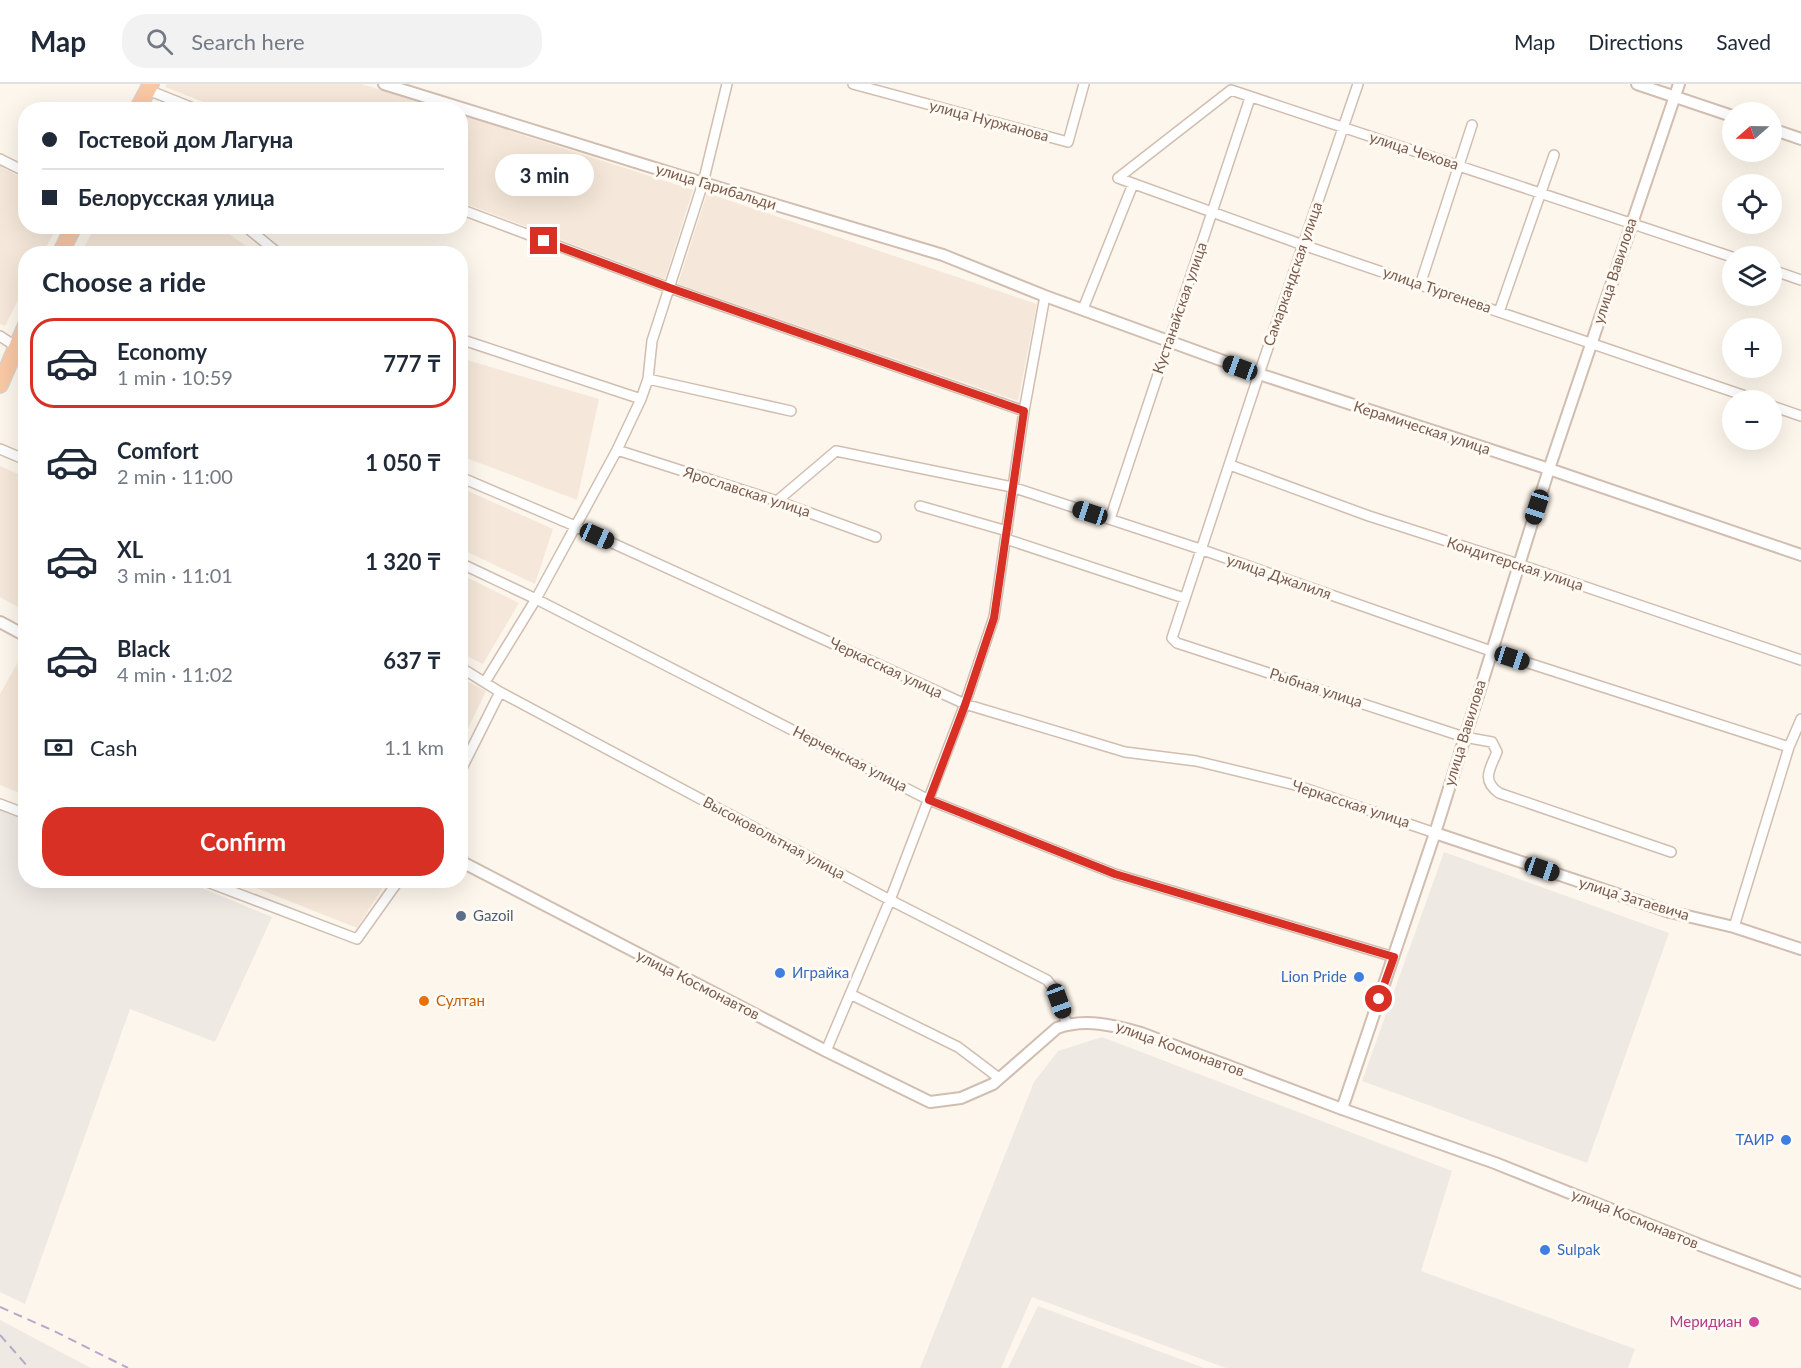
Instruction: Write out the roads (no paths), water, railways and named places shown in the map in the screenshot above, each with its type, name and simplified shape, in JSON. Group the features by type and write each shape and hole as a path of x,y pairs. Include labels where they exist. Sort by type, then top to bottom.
{"highway":[{"path":"141,102 149,87"},
{"path":"0,385 18,355"}],"street":[{"name":"улица Гарибальди","path":"384,84 442,102"},
{"path":"485,682 536,599 617,450 641,399 648,380 652,341 703,183 727,84"},
{"name":"улица Нуржанова","path":"853,84 1068,142 1083,84"},
{"name":"Самаркандская улица","path":"1172,635 1358,84"},
{"path":"1637,84 1722,113"},
{"name":"улица Вавилова","path":"1342,1109 1435,833 1549,469 1630,223 1679,84"},
{"path":"149,87 181,102"},
{"name":"улица Чехова","path":"1118,178 1231,90 1722,254"},
{"name":"Кустанайская улица","path":"1110,519 1250,98"},
{"name":"улица Гарибальди","path":"468,110 943,255 1045,296"},
{"path":"1420,285 1472,125"},
{"path":"1782,132 1801,139"},
{"path":"1499,312 1554,155"},
{"path":"0,159 18,168"},
{"name":"улица Тургенева","path":"1118,178 1303,245 1728,390"},
{"path":"1083,309 1133,184"},
{"path":"468,212 670,288 1024,411"},
{"path":"255,234 269,246"},
{"path":"1782,273 1801,280"},
{"path":"826,1051 890,900 929,800 965,705 994,618 1024,411 1045,296"},
{"name":"Керамическая улица","path":"1045,296 1259,375 1549,469 1801,555"},
{"path":"0,336 18,348"},
{"path":"468,342 641,399"},
{"path":"648,380 791,411"},
{"path":"1782,409 1801,416"},
{"path":"0,449 18,457"},
{"name":"Ярославская улица","path":"617,450 777,501 876,537"},
{"name":"улица Джалиля","path":"777,501 836,451 1012,487 1200,549 1491,651 1789,747"},
{"name":"Кондитерская улица","path":"1230,465 1369,516 1801,660"},
{"name":"Черкасская улица","path":"468,480 575,526 965,705 1125,752 1196,761 1295,785 1435,833"},
{"path":"920,506 1184,598"},
{"name":"Нерченская улица","path":"468,566 929,800 1115,874 1394,957"},
{"path":"1,624 18,632"},
{"name":"Рыбная улица","path":"1172,635 1173,640 1178,643 1464,737 1492,742 1497,752 1488,775 1488,782 1499,793 1671,852"},
{"name":"Высоковольтная улица","path":"468,672 500,692 890,900 1047,980 1054,989 1067,1024"},
{"path":"468,756 500,692"},
{"path":"1734,927 1789,747 1801,718"},
{"path":"0,804 18,811"},
{"name":"улица Затаевича","path":"1435,833 1670,912 1734,927 1801,949"},
{"name":"улица Космонавтов","path":"468,865 826,1051 930,1102 961,1098 993,1084 1057,1028 1067,1024 1107,1023 1141,1033 1342,1109 1495,1163 1801,1283"},
{"path":"223,888 357,939 393,888"},
{"path":"850,994 958,1047 999,1078"}],"railway":[{"path":"0,1307 128,1368"},
{"path":"0,1335 29,1368"}],"place":[{"name":"Gazoil","path":"461,916"},
{"name":"Играйка","path":"780,973"},
{"name":"Lion Pride","path":"1359,977"},
{"name":"Султан","path":"424,1001"},
{"name":"ТАИР","path":"1786,1140"},
{"name":"Sulpak","path":"1545,1250"},
{"name":"Меридиан","path":"1754,1322"}]}
